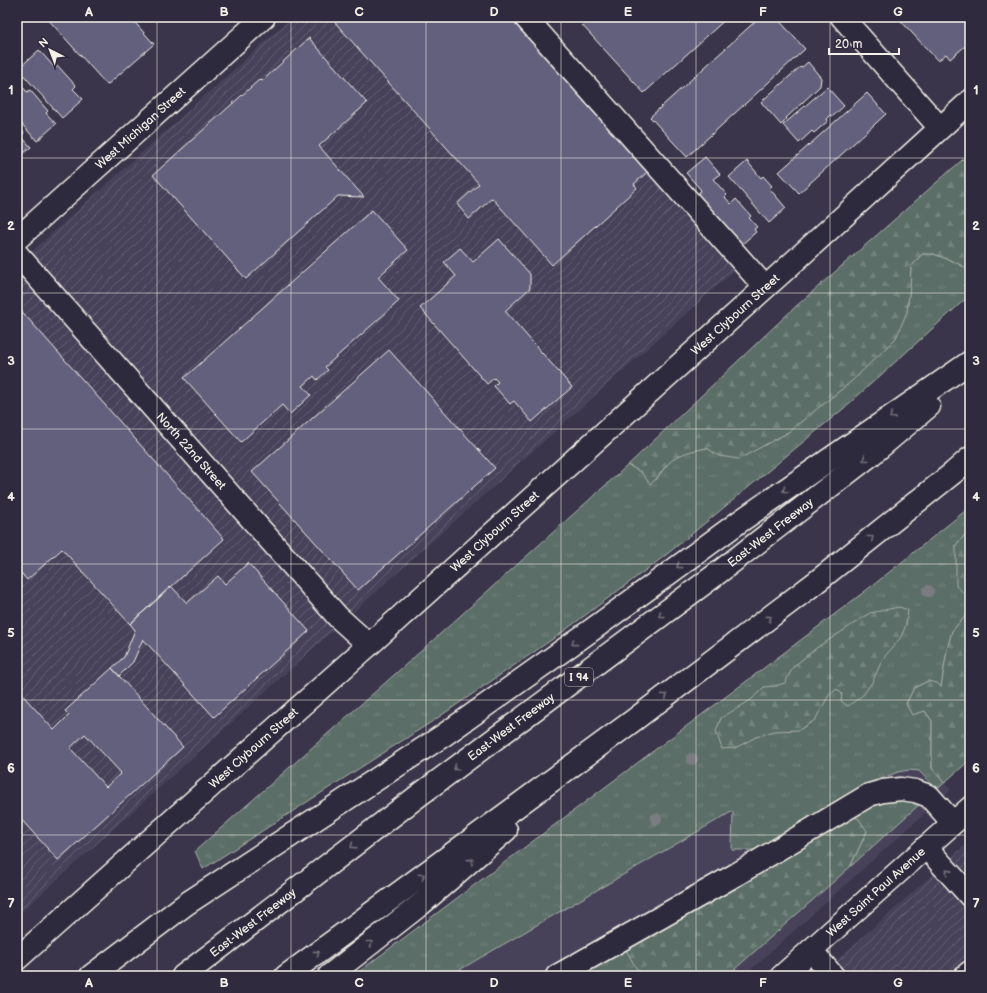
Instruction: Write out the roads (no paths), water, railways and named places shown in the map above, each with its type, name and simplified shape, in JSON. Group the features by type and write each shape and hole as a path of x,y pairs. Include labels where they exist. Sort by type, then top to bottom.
{"main road":[{"name":"West Michigan Street","path":"17,239 264,17"},
{"path":"525,17 766,287"},
{"path":"842,17 940,128"},
{"name":"West Clybourn Street","path":"17,959 369,645 970,101"},
{"name":"North 22nd Street","path":"17,254 338,617 369,645"},
{"path":"91,976 186,904 464,722 739,522 970,362"},
{"name":"East-West Freeway","path":"183,976 418,796 739,556 872,454 970,372"},
{"path":"286,976 634,720 815,583 970,458"},
{"path":"329,976 421,904 634,720"},
{"path":"557,976 738,874 869,795 883,791 901,789 915,791 928,796 953,823"},
{"name":"West Saint Paul Avenue","path":"782,976 970,808"},
{"path":"926,847 970,896"},
{"path":"811,950 833,976"},
{"path":"966,976 970,972"}]}
